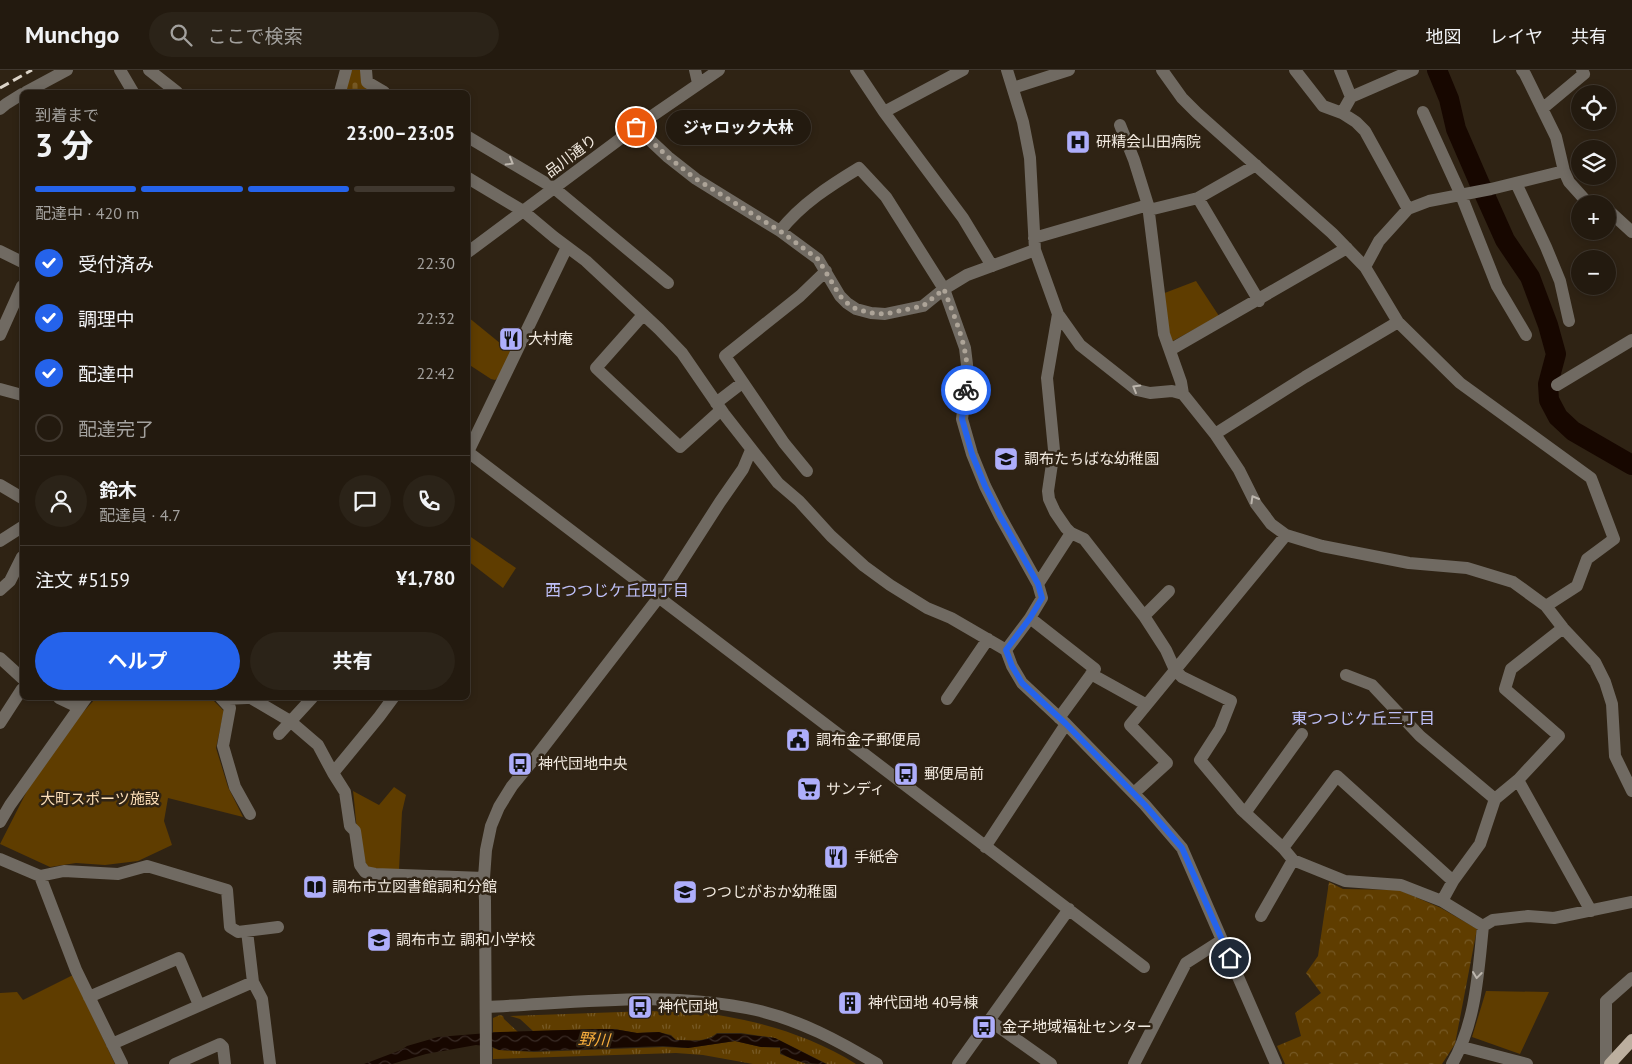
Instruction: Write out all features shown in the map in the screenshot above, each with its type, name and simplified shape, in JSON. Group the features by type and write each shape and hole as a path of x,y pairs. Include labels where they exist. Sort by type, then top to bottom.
{"main road":[{"path":"1610,1064 1632,1040"}],"street":[{"path":"30,90 67,70"},
{"path":"120,70 132,90"},
{"path":"149,70 174,90"},
{"path":"341,90 346,70"},
{"path":"366,70 367,82 381,90"},
{"path":"695,70 698,84"},
{"name":"品川通り","path":"470,251 636,127 719,70"},
{"path":"856,70 884,112 963,218 992,266"},
{"path":"884,112 963,70"},
{"path":"1007,70 1023,122 1030,158 1034,244 1058,314 1080,345 1137,390 1150,392 1172,391 1183,394"},
{"path":"1013,88 1069,70"},
{"path":"1162,70 1182,98 1347,248 1365,267 1398,322 1460,383 1591,478 1614,539 1587,560 1577,586 1546,606"},
{"path":"1295,70 1323,106 1342,113 1356,122 1364,131 1408,210"},
{"path":"1340,70 1351,97"},
{"path":"1342,113 1351,97 1413,70"},
{"path":"1522,70 1526,74 1556,137 1568,182 1580,195"},
{"path":"1542,108 1584,74 1582,70"},
{"path":"0,110 20,95"},
{"path":"1423,112 1467,194 1497,286 1526,335"},
{"path":"1120,125 1134,160 1149,207 1164,334 1181,382 1183,394 1215,434 1239,470 1256,504 1272,524 1286,535 1322,546 1408,563 1466,568 1513,582 1546,606 1563,628 1595,662 1605,682 1612,704 1616,756 1625,780 1632,791"},
{"path":"636,127 668,157 696,179 780,231 818,259 840,296 847,303 856,309 885,314 923,306 944,289 967,275 992,266 1034,244 1149,207 1198,198 1256,165"},
{"path":"470,138 554,188 668,283"},
{"path":"780,231 790,219 835,182 859,168 886,198 944,289 965,348 968,373 962,419 972,454 996,508 1038,584 1042,598 1030,618 1006,650"},
{"path":"1365,267 1379,241 1390,226 1408,210 1429,201 1490,189 1564,171"},
{"path":"470,179 523,211 586,262 643,314 682,353 751,450 778,483 799,501 831,536 864,566 890,586 927,608 951,618 1006,650 1012,666 1022,683 1134,794 1182,848 1276,1064"},
{"path":"1516,183 1560,281 1569,321"},
{"path":"1198,198 1259,301"},
{"path":"1616,217 1632,232"},
{"path":"470,448 567,247"},
{"path":"1170,350 1259,301 1347,248"},
{"path":"0,251 20,261"},
{"path":"806,471 784,443 725,356 800,296 826,271"},
{"path":"0,335 20,290"},
{"path":"643,314 596,368 680,447 742,382"},
{"path":"1058,314 1047,378 1054,450 1048,491 1049,498 1055,512 1066,528 1071,533 1084,539 1144,616 1166,650 1175,670 1182,677 1231,701 1220,729 1200,760 1245,813 1283,848 1293,860 1345,881 1401,885 1442,901 1483,926"},
{"path":"1215,434 1305,377 1398,322"},
{"path":"1557,385 1632,340"},
{"path":"0,389 20,394"},
{"path":"486,1061 484,878 486,850 491,826 499,807 512,786 659,597 720,502 744,469 751,450"},
{"path":"470,454 1144,967"},
{"path":"0,485 20,497"},
{"path":"0,541 20,529"},
{"path":"1038,584 1071,533"},
{"path":"1134,794 1167,763 1130,725 1286,535"},
{"path":"0,590 10,581 20,561"},
{"path":"1144,616 1169,591"},
{"path":"985,847 1095,669 1030,618"},
{"path":"1442,901 1453,881 1480,844 1495,799 1518,780 1559,736 1505,689 1511,669 1563,628"},
{"path":"947,699 988,638"},
{"path":"0,658 20,676"},
{"path":"1091,674 1146,704"},
{"path":"1346,675 1372,685 1420,736 1495,799"},
{"path":"0,723 20,692"},
{"path":"224,700 230,708 223,746 234,787 250,814"},
{"path":"255,700 290,721 318,745 332,773 345,792 350,826 354,831 360,865 366,872 375,874 484,878"},
{"path":"279,734 310,700"},
{"path":"332,773 391,700"},
{"path":"0,822 5,800 82,702"},
{"path":"1245,813 1289,744 1302,734"},
{"path":"1283,848 1337,776 1453,881"},
{"path":"1518,780 1591,911"},
{"path":"0,859 40,876 64,871 118,874 147,866 228,890 230,927 238,932 278,927"},
{"path":"1261,916 1293,860"},
{"path":"40,876 76,970 122,1064"},
{"path":"1483,926 1493,920 1528,916 1554,918 1632,902"},
{"path":"958,1064 1069,908"},
{"path":"1452,1064 1462,1047 1471,1019 1483,926"},
{"path":"247,931 252,982 262,999 270,1064"},
{"path":"1134,1064 1186,962 1222,940"},
{"path":"89,997 179,958 199,1005"},
{"path":"1606,1064 1606,1000 1632,978"},
{"path":"112,1044 252,982"},
{"path":"486,1012 641,1000 695,1000 756,1010 800,1024 828,1036 877,1064"},
{"path":"989,1020 1051,1064"},
{"path":"176,1064 220,1044 223,1047 225,1064"},
{"path":"1462,1047 1527,1064"}],"green space":[{"path":"352,70 363,70 376,90 344,90"},
{"path":"1196,281 1219,316 1169,343 1162,294"},
{"path":"470,319 511,352 499,377 495,380 470,365"},
{"path":"470,536 516,568 503,588 470,563"},
{"name":"大町スポーツ施設","path":"94,700 213,700 224,711 216,748 228,787 243,817 168,798 164,821 172,845 138,861 105,865 76,863 50,867 0,844 29,787 74,722"},
{"path":"394,787 406,795 402,812 399,870 369,868 359,842 353,791 379,805"},
{"path":"1329,882 1343,889 1399,890 1441,908 1477,929 1455,1044 1442,1064 1285,1064 1277,1046 1301,1036 1295,1013 1321,993 1306,973 1318,956"},
{"path":"73,975 115,1064 0,1064 0,993 17,992 23,1000"},
{"path":"1486,991 1549,992 1520,1054 1472,1037"},
{"path":"649,1011 693,1012 754,1022 824,1046 856,1064 827,1064 775,1038 741,1033 717,1033 703,1040 676,1040 671,1035 658,1032 637,1033 614,1029 533,1031 520,1019 510,1016"},
{"path":"500,1015 518,1032 493,1032 493,1018"},
{"path":"735,1041 761,1047 780,1048 780,1054 806,1064 753,1064 703,1055 676,1053 493,1059 493,1048 534,1052 663,1047 688,1048"}],"water":[{"name":"野川","path":"614,1029 637,1033 659,1032 676,1040 699,1041 712,1038 717,1034 740,1034 775,1038 826,1064 808,1063 791,1059 781,1053 780,1047 761,1047 735,1041 688,1048 663,1046 531,1051 499,1050 493,1047 476,1045 426,1054 392,1064 364,1064 407,1046 438,1037 500,1032"}],"waterway":[{"path":"1437,70 1449,99 1456,129 1479,182 1505,240 1530,277 1548,325 1556,354 1548,384 1549,400 1558,417 1573,431 1632,465"}],"railway":[{"path":"0,88 32,70"}],"way so far":[{"path":"636,127 668,157 696,179 780,231 818,259 840,296 856,309 885,314 923,306 944,289 965,348 968,373 966,390"}],"place":[{"name":"ジャロック大林","path":"636,127"},
{"name":"研精会山田病院","path":"1078,142"},
{"name":"大村庵","path":"511,339"},
{"name":"調布たちばな幼稚園","path":"1006,459"},
{"name":"調布金子郵便局","path":"798,740"},
{"name":"神代団地中央","path":"520,764"},
{"name":"郵便局前","path":"906,774"},
{"name":"サンディ","path":"809,789"},
{"name":"手紙舎","path":"836,857"},
{"name":"調布市立図書館調和分館","path":"315,887"},
{"name":"つつじがおか幼稚園","path":"685,892"},
{"name":"調布市立 調和小学校","path":"379,940"},
{"name":"神代団地 40号棟","path":"850,1003"},
{"name":"神代団地","path":"640,1007"},
{"name":"金子地域福祉センター","path":"984,1027"}],"district":[{"name":"西つつじケ丘四丁目","path":"617,590"},
{"name":"東つつじケ丘三丁目","path":"1363,718"}],"route":[{"path":"966,390 962,419 972,454 1000,516 1038,584 1042,598 1030,618 1006,650 1012,666 1022,683 1066,724 1145,805 1182,848 1230,958"}]}
